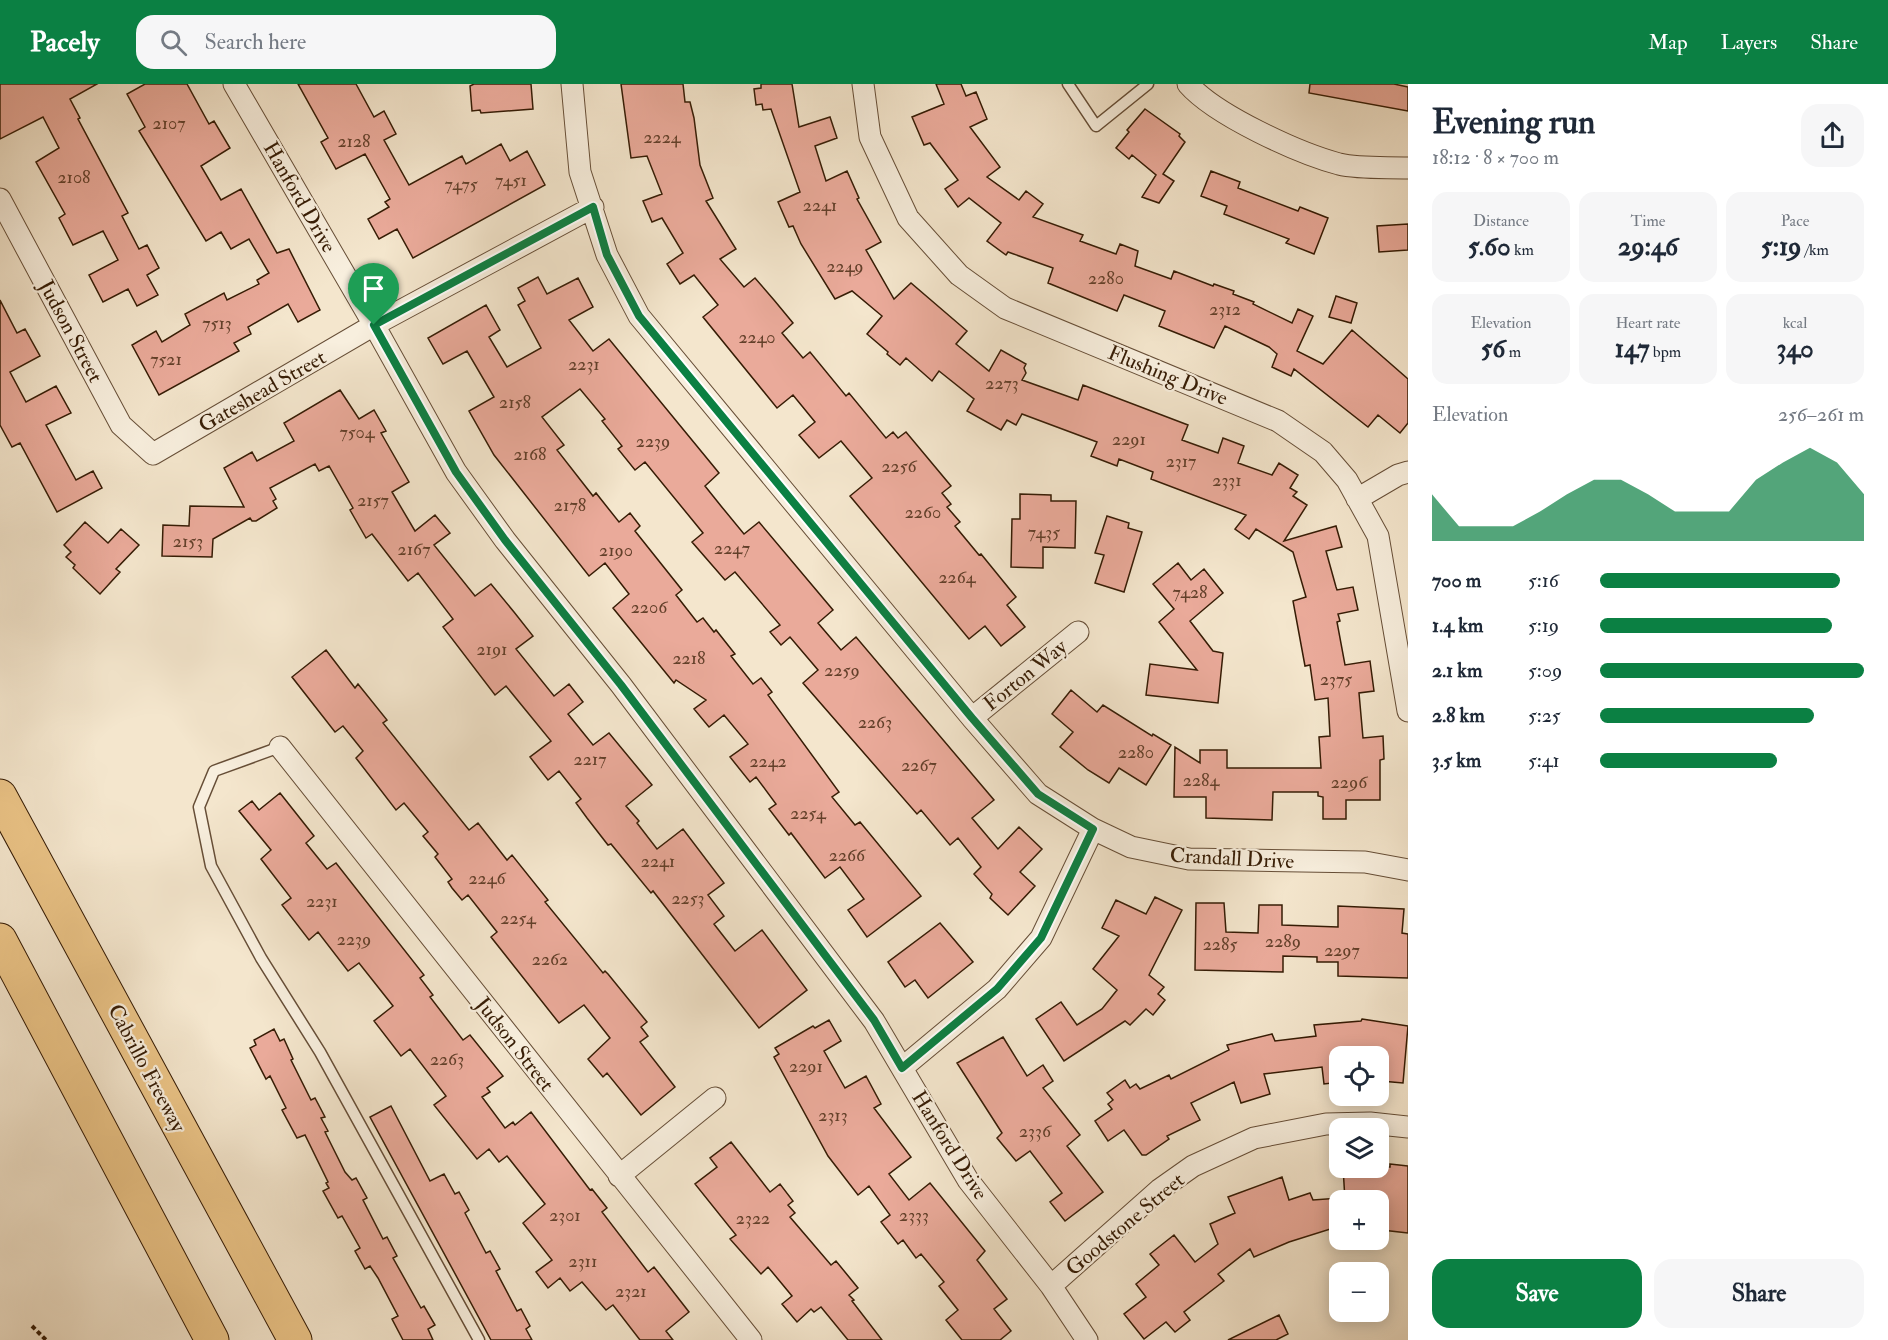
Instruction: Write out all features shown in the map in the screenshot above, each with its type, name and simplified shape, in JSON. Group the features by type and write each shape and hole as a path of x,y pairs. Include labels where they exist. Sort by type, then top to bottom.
{"highway":[{"name":"Cabrillo Freeway","path":"0,796 295,1340"},
{"path":"0,940 212,1340"}],"street":[{"name":"Hanford Drive","path":"234,84 374,325 456,472 505,540 621,685 874,1020 968,1180 1052,1286 1087,1340"},
{"name":"Crandall Drive","path":"572,84 580,172 607,255 639,316 972,718 1038,794 1093,829 1131,847 1189,859 1365,862 1408,870"},
{"name":"Flushing Drive","path":"863,84 870,137 908,218 959,275 1005,308 1278,421 1323,452 1347,480 1378,536 1408,711"},
{"path":"1188,84 1216,109 1300,150 1340,164 1408,168"},
{"name":"Judson Street","path":"0,199 122,425 153,454"},
{"name":"Gateshead Street","path":"153,454 374,325 593,207"},
{"path":"1357,499 1398,475 1408,472"},
{"name":"Forton Way","path":"972,718 1078,632"},
{"name":"Judson Street","path":"280,747 751,1340"},
{"path":"902,1068 997,989 1041,938 1093,829"},
{"path":"620,1176 715,1098"},
{"name":"Goodstone Street","path":"1052,1286 1159,1190 1193,1166 1254,1138 1326,1125 1370,1123 1408,1127"}],"lane":[{"path":"1068,84 1096,126 1148,84"},
{"path":"280,747 214,771 199,807 211,866 261,958 320,1052 479,1340"}],"path":[{"path":"32,1326 46,1340"}],"building":[{"path":"0,84 97,84 70,99 80,118 78,119 128,213 122,216 139,249 147,245 159,268 147,275 158,295 137,306 128,289 103,302 89,275 118,260 103,231 73,245 59,218 65,214 36,162 59,148 43,117 0,139"},
{"path":"145,84 187,84 209,124 214,121 230,148 201,166 221,200 241,189 277,253 289,249 320,310 298,322 288,304 248,327 251,334 234,343 239,351 159,395 132,345 156,331 162,342 190,325 185,314 224,293 227,300 259,284 257,280 269,273 249,239 231,249 221,232 206,241 139,131 145,127 127,94"},
{"path":"298,84 356,84 374,117 384,111 396,134 384,140 409,185 462,156 466,164 501,144 510,161 527,151 545,185 413,258 397,229 379,239 368,219 389,207 385,202 390,199 365,154 336,169 321,142 328,138"},
{"path":"474,84 531,84 533,109 481,113 480,110 472,111 470,86"},
{"path":"621,84 683,84 685,102 690,102 694,118 700,165 713,198 706,201 736,249 720,259 744,287 755,278 774,300 793,323 782,333 803,358 810,352 846,396 849,393 886,438 893,432 898,438 906,432 951,486 942,493 951,504 947,507 960,522 955,526 1016,597 1007,605 1025,627 1001,646 985,626 969,639 850,496 872,478 841,441 819,458 799,435 815,422 793,395 777,408 703,317 718,305 694,275 680,284 667,264 683,253 662,218 652,222 643,201 662,194 647,156 631,158"},
{"path":"761,84 792,84 799,127 830,117 837,138 815,146 826,181 847,171 859,198 857,199 881,242 866,250 894,299 911,283 967,331 956,344 989,371 1001,350 1026,364 1024,368 1026,373 1022,380 1078,400 1083,385 1188,425 1182,440 1218,453 1223,438 1244,446 1238,463 1272,475 1279,463 1298,475 1290,488 1297,492 1293,496 1307,505 1284,541 1336,526 1342,547 1326,551 1337,590 1353,587 1358,610 1338,614 1340,621 1337,622 1345,665 1370,661 1374,691 1359,693 1363,738 1383,736 1384,759 1380,760 1380,800 1346,800 1346,819 1323,819 1323,797 1318,796 1318,792 1273,792 1272,820 1206,818 1206,797 1174,797 1175,747 1200,763 1200,750 1227,750 1227,768 1321,768 1319,737 1330,736 1328,698 1315,700 1310,665 1305,666 1293,601 1306,597 1293,552 1256,529 1249,539 1235,529 1246,515 1151,479 1153,472 1119,459 1117,466 1091,456 1097,442 1022,414 1016,425 1007,420 1001,430 967,411 974,399 939,371 932,381 906,358 900,365 887,354 888,352 867,334 882,316 852,291 835,299 801,244 793,226 789,227 778,202 800,192 771,109 763,110 762,104 756,105 754,89 761,88"},
{"path":"936,84 961,84 966,96 976,92 987,119 970,127 1000,167 987,177 1019,200 1026,191 1043,204 1033,217 1083,235 1080,241 1116,254 1120,244 1138,251 1135,266 1171,279 1174,271 1213,286 1214,284 1234,291 1233,294 1254,302 1253,304 1292,323 1298,309 1313,316 1297,351 1323,364 1352,330 1408,379 1408,423 1400,433 1378,415 1368,427 1294,369 1291,376 1272,367 1277,354 1269,347 1225,326 1214,348 1159,326 1165,311 1124,295 1117,311 1048,283 1053,268 1008,252 1006,255 987,241 1001,223 969,198 958,207 945,189 958,180 930,143 924,145 912,117 944,104"},
{"path":"1310,84 1394,84 1408,87 1408,111 1309,93"},
{"path":"1145,109 1180,134 1179,136 1185,142 1163,174 1174,181 1159,203 1142,197 1156,175 1132,155 1129,159 1116,148 1129,132 1127,130"},
{"path":"1211,171 1240,182 1238,188 1298,211 1300,207 1328,218 1314,254 1286,243 1289,239 1224,214 1227,206 1201,196"},
{"path":"1408,224 1408,250 1379,252 1377,226"},
{"path":"538,277 547,294 578,278 593,307 569,320 593,351 609,339 719,473 705,486 744,534 759,522 833,610 818,623 841,650 856,637 994,800 972,818 998,849 1019,827 1042,849 1020,872 1035,886 1008,915 990,898 992,894 974,874 981,867 958,838 950,845 921,810 917,814 803,683 818,670 790,637 781,645 770,632 780,625 735,572 725,580 692,542 703,533 645,462 635,470 618,449 622,446 602,421 605,419 580,389 542,417 564,445 557,450 593,496 596,493 619,522 630,513 640,526 635,531 682,590 676,595 697,622 703,618 714,632 716,630 735,654 731,656 753,684 761,678 772,692 768,695 839,792 832,797 855,825 860,822 921,896 867,937 848,910 864,899 840,867 825,878 791,833 789,835 769,809 776,804 756,777 750,782 730,757 748,744 724,715 709,727 694,709 706,700 676,680 674,683 613,608 629,594 605,563 589,576 494,455 469,411 494,397 467,351 443,364 428,338 486,305 500,330 489,337 507,367 541,348 518,305 525,301 518,288"},
{"path":"1336,296 1357,303 1351,323 1329,317"},
{"path":"0,300 17,333 25,329 40,356 10,372 26,402 56,386 71,413 46,425 76,480 93,471 102,488 57,512 20,443 12,447 0,425"},
{"path":"340,390 359,419 374,410 386,431 381,433 409,482 392,492 415,531 435,515 450,533 434,545 475,596 491,584 533,636 516,649 554,696 569,684 583,702 568,714 593,745 609,733 652,785 626,806 657,849 683,829 724,883 708,895 724,916 714,924 735,951 762,930 807,990 759,1028 653,891 651,893 611,844 608,845 576,803 581,799 559,771 548,780 530,757 551,741 506,686 495,695 443,627 453,619 418,573 408,581 372,534 366,538 350,510 353,508 329,466 319,471 315,464 270,488 276,499 273,501 277,508 256,521 250,518 213,539 212,557 162,556 163,525 189,526 190,506 244,507 224,468 252,452 257,461 294,441 284,423"},
{"path":"1020,494 1051,495 1051,501 1076,501 1075,548 1043,547 1043,568 1011,567 1012,519 1020,519"},
{"path":"1107,516 1129,523 1128,528 1142,532 1124,592 1095,583 1104,555 1095,553"},
{"path":"85,522 108,543 121,529 139,545 116,569 120,572 100,594 73,568 75,565 66,557 71,552 64,545"},
{"path":"1178,563 1191,580 1204,569 1223,593 1190,621 1213,651 1223,653 1218,703 1146,695 1150,664 1197,670 1159,622 1174,609 1153,584"},
{"path":"326,650 355,688 358,684 387,720 383,723 469,830 478,823 507,860 512,855 548,900 545,902 647,1022 641,1027 648,1036 640,1042 675,1087 641,1115 607,1073 603,1077 588,1059 610,1038 584,1005 559,1023 491,937 497,932 468,895 462,900 452,888 448,882 452,879 435,857 438,854 423,836 428,832 404,803 396,810 356,758 363,751 343,726 335,732 292,677"},
{"path":"1071,690 1097,712 1103,705 1152,736 1153,734 1171,745 1146,785 1119,768 1109,783 1088,770 1060,747 1073,732 1052,714"},
{"path":"280,793 314,836 306,843 327,869 336,863 424,975 420,978 433,995 430,997 463,1040 470,1035 503,1076 487,1088 490,1092 482,1097 505,1128 513,1122 515,1125 531,1112 590,1190 592,1189 607,1208 602,1212 648,1272 654,1267 689,1312 666,1331 673,1340 640,1340 613,1305 606,1310 582,1282 570,1291 560,1278 548,1288 536,1272 552,1260 523,1223 545,1204 507,1156 499,1162 489,1149 477,1159 434,1105 446,1096 410,1049 401,1056 374,1021 393,1006 359,963 348,971 318,932 309,940 282,905 291,898 261,859 271,850 239,811 252,801 259,810"},
{"path":"1155,897 1182,910 1149,975 1164,987 1158,994 1165,1000 1153,1015 1146,1009 1130,1025 1125,1021 1064,1061 1036,1019 1061,1002 1077,1025 1102,1009 1117,990 1093,969 1119,936 1102,928 1116,900 1146,914"},
{"path":"1196,903 1224,903 1226,932 1258,933 1259,905 1282,905 1282,925 1338,927 1338,906 1404,909 1402,933 1408,934 1408,978 1338,976 1338,962 1317,962 1317,957 1283,956 1283,972 1195,970"},
{"path":"940,923 973,962 928,998 915,980 905,987 888,962"},
{"path":"1362,1019 1408,1026 1403,1083 1389,1082 1389,1046 1329,1046 1329,1083 1324,1084 1322,1067 1264,1074 1270,1094 1241,1103 1234,1082 1191,1103 1200,1120 1167,1136 1169,1139 1146,1155 1142,1155 1124,1130 1108,1141 1095,1121 1112,1109 1108,1104 1113,1100 1107,1093 1125,1080 1130,1088 1136,1084 1140,1089 1169,1075 1171,1079 1229,1050 1227,1045 1272,1034 1275,1041 1316,1036 1314,1025 1361,1021"},
{"path":"829,1020 841,1041 824,1051 845,1088 866,1076 881,1104 874,1108 911,1157 889,1174 909,1200 930,1183 985,1251 977,1260 1007,1299 994,1309 1011,1331 1000,1340 962,1340 946,1320 958,1310 939,1286 944,1282 921,1254 916,1258 903,1240 898,1244 881,1222 890,1215 869,1186 858,1195 828,1156 774,1057 779,1054 775,1048 813,1026 815,1028"},
{"path":"274,1029 280,1041 284,1039 293,1059 291,1060 311,1100 315,1098 325,1117 321,1118 328,1131 325,1132 345,1172 352,1180 356,1178 367,1198 363,1200 383,1239 387,1237 397,1256 393,1258 421,1308 424,1306 435,1325 428,1329 433,1340 403,1340 392,1319 398,1316 378,1278 370,1266 365,1269 355,1251 360,1248 342,1216 338,1218 323,1191 329,1188 326,1183 328,1182 305,1135 297,1138 282,1110 286,1108 270,1076 266,1079 250,1048 256,1045 254,1040"},
{"path":"1003,1037 1027,1076 1043,1065 1053,1081 1043,1088 1080,1135 1067,1146 1103,1192 1065,1221 1050,1202 1062,1193 1030,1151 1016,1161 997,1138 1002,1133 957,1063"},
{"path":"391,1106 430,1181 444,1174 455,1194 459,1192 469,1210 465,1213 486,1253 490,1251 500,1269 496,1271 517,1311 521,1309 530,1326 526,1329 532,1340 491,1340 370,1117"},
{"path":"731,1142 770,1192 780,1184 793,1201 788,1205 795,1213 790,1217 831,1265 836,1261 858,1288 849,1295 882,1340 848,1340 821,1307 814,1312 811,1309 797,1322 782,1304 792,1296 768,1267 761,1274 730,1239 736,1235 695,1184 717,1167 710,1158"},
{"path":"1390,1164 1408,1166 1408,1233 1389,1231 1389,1190 1344,1190 1344,1178 1389,1178"},
{"path":"1282,1177 1289,1200 1310,1193 1313,1200 1329,1199 1329,1229 1289,1242 1254,1257 1250,1249 1218,1274 1224,1281 1184,1312 1190,1320 1175,1332 1166,1322 1144,1339 1124,1314 1146,1297 1136,1284 1159,1265 1150,1254 1174,1235 1195,1262 1218,1244 1210,1224 1235,1213 1228,1197"},
{"path":"1279,1315 1288,1334 1276,1340 1228,1340"}],"route":[{"path":"593,207 607,255 639,316 972,718 1038,794 1093,829 1041,938 997,989 902,1068 874,1020 621,685 505,540 456,472 374,325 593,207"}]}
